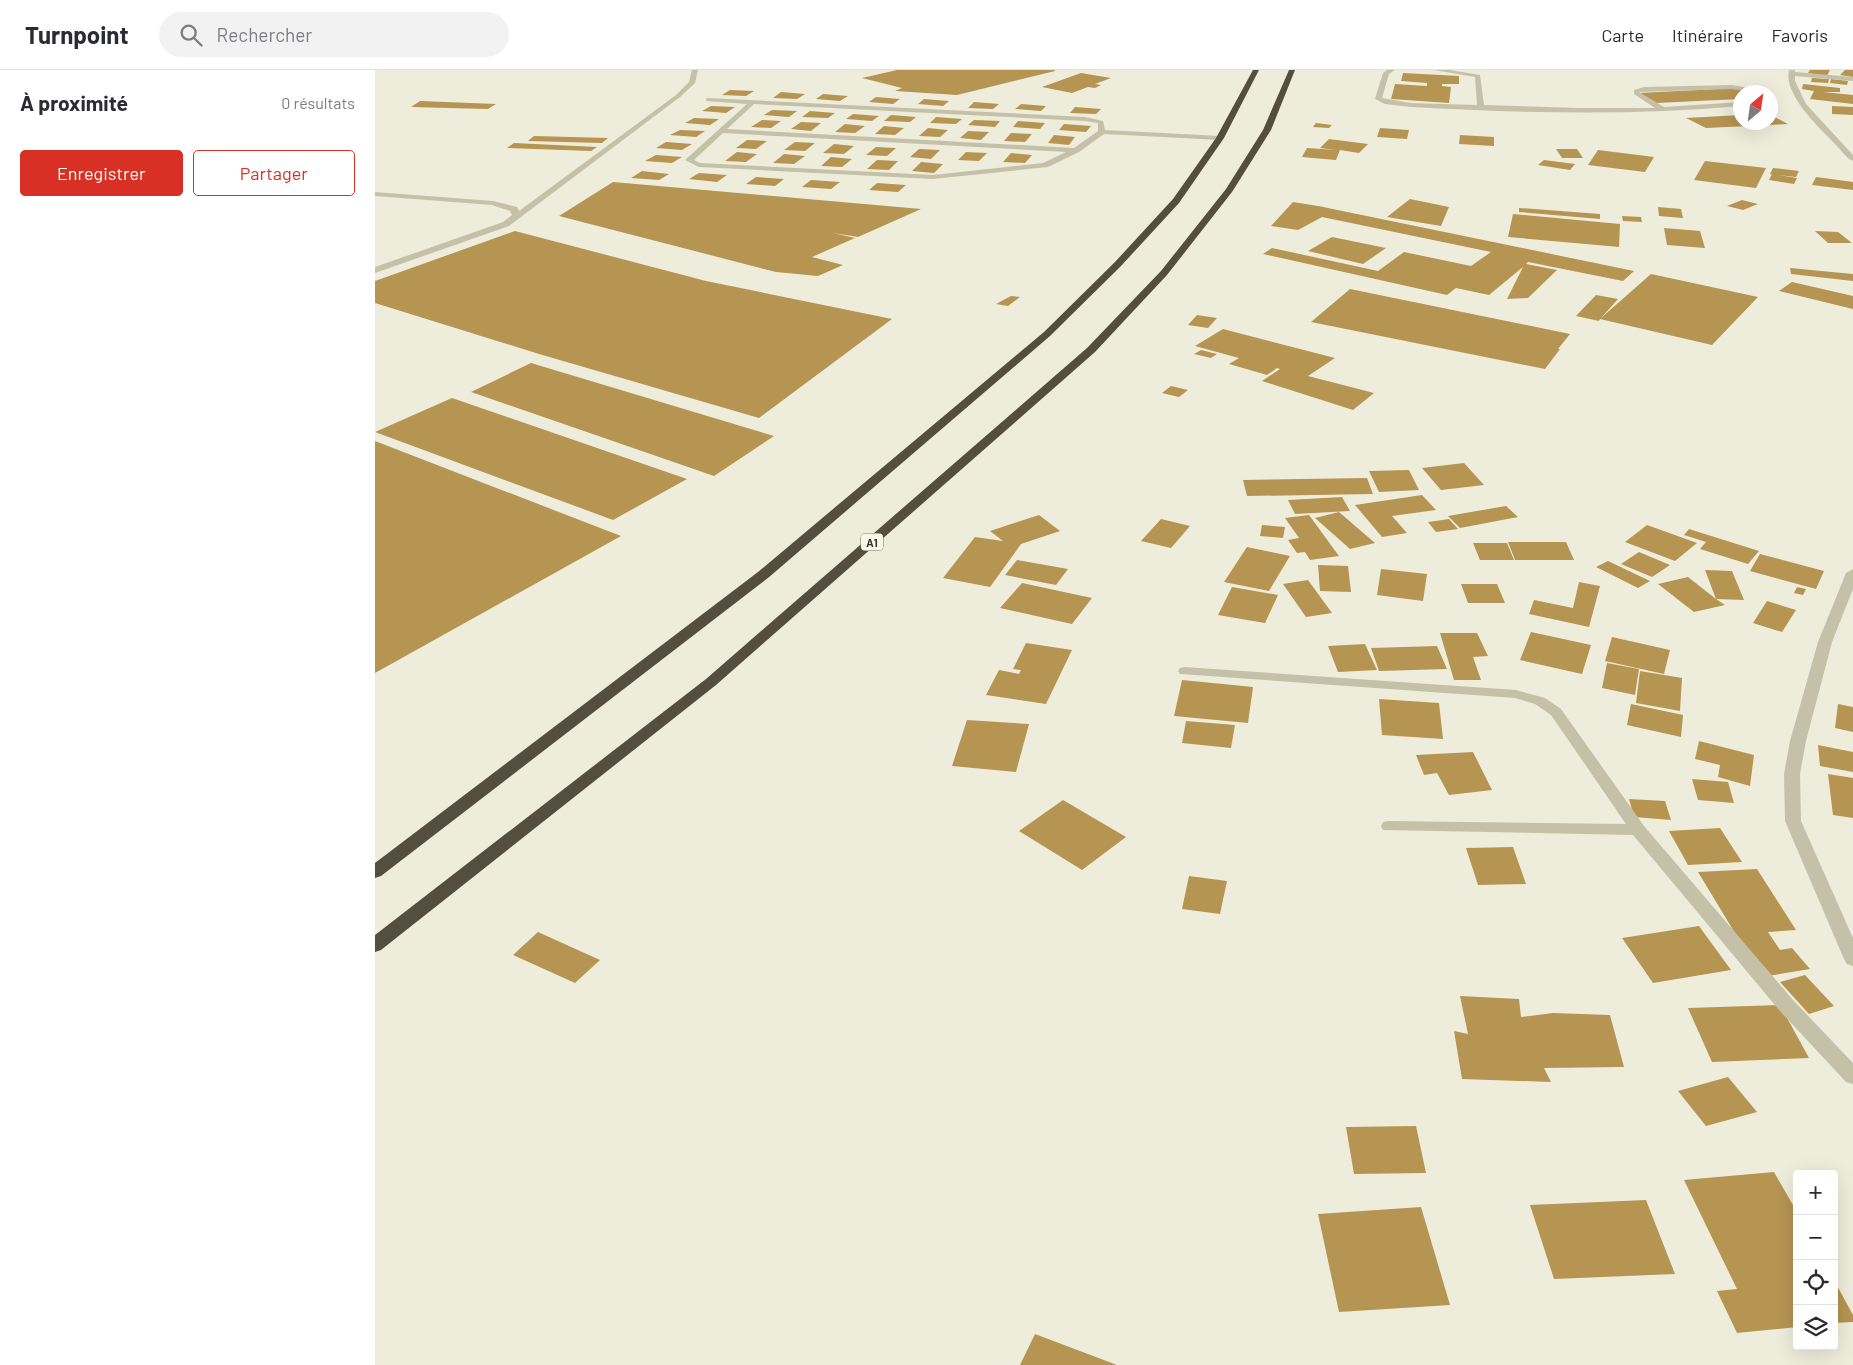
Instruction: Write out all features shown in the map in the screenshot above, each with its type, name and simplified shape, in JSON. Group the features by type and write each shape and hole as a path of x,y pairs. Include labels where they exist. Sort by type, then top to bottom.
{"highway":[{"path":"375,872 763,575 1047,334 1118,264 1175,201 1220,138 1256,70"},
{"name":"A1","path":"375,945 711,682 1091,350 1147,294 1218,208 1268,128 1285,92 1292,70"}],"street":[{"path":"375,270 506,224 678,96 692,82 695,70"},
{"path":"1392,70 1386,73 1378,99 1381,101 1573,111 1662,109 1733,105"},
{"path":"1437,70 1478,76 1481,107"},
{"path":"1853,79 1791,72 1795,92 1803,105 1853,158"},
{"path":"1662,109 1636,93 1636,91 1643,89 1733,87"},
{"path":"708,100 1085,119 1101,122 1102,132"},
{"path":"753,102 689,160 691,163 708,166 933,178 1034,168 1045,165 1076,150 1102,132 1220,138"},
{"path":"721,131 1076,150"},
{"path":"375,194 493,203 514,209 516,216 506,224"},
{"path":"1853,573 1825,642 1798,741 1792,774 1793,821 1853,958"},
{"path":"1185,671 1516,694 1540,701 1556,712 1638,830 1786,1004 1853,1076"},
{"path":"1389,826 1638,830"}],"building":[{"path":"897,70 1055,71 957,95 895,91 902,88 862,78"},
{"path":"1810,70 1830,70 1827,76 1808,73"},
{"path":"1845,70 1853,70 1853,77 1840,75"},
{"path":"1081,73 1111,78 1095,84 1101,85 1095,88 1088,87 1072,93 1042,87"},
{"path":"1403,73 1459,76 1459,84 1442,84 1442,86 1451,87 1449,103 1391,99 1395,84 1427,86 1427,83 1401,81"},
{"path":"1812,78 1829,79 1828,83 1811,82"},
{"path":"1831,79 1848,81 1847,85 1830,83"},
{"path":"1803,84 1840,88 1840,92 1823,92 1853,95 1853,104 1810,99 1814,91 1802,89"},
{"path":"1733,88 1733,99 1656,103 1639,93"},
{"path":"730,90 754,91 746,96 722,95"},
{"path":"781,92 805,94 797,99 773,98"},
{"path":"823,94 848,96 840,101 816,99"},
{"path":"876,97 900,99 893,104 869,102"},
{"path":"924,99 949,101 943,106 918,104"},
{"path":"420,101 496,104 488,109 411,107"},
{"path":"974,102 999,104 993,109 968,108"},
{"path":"1021,104 1046,106 1041,111 1015,109"},
{"path":"711,106 735,107 726,113 702,111"},
{"path":"1832,106 1853,107 1853,115 1832,114"},
{"path":"1075,107 1101,109 1096,114 1070,113"},
{"path":"772,110 797,111 789,117 764,115"},
{"path":"810,111 835,113 828,118 802,117"},
{"path":"853,114 879,116 872,121 846,119"},
{"path":"891,115 916,117 910,122 884,121"},
{"path":"1733,115 1733,127 1706,128 1686,118"},
{"path":"936,117 962,119 956,124 930,123"},
{"path":"694,118 719,119 710,125 685,123"},
{"path":"1778,119 1788,124 1778,124"},
{"path":"762,120 781,121 771,128 751,127"},
{"path":"974,120 1000,121 995,127 968,125"},
{"path":"1018,121 1045,123 1040,129 1013,127"},
{"path":"801,122 821,123 811,131 791,129"},
{"path":"1316,123 1332,125 1329,128 1313,127"},
{"path":"845,124 865,126 855,133 835,132"},
{"path":"1064,124 1091,126 1086,132 1059,130"},
{"path":"884,126 904,128 895,135 875,134"},
{"path":"928,128 948,130 940,137 919,136"},
{"path":"1380,128 1409,130 1407,139 1377,137"},
{"path":"680,130 705,131 696,137 670,135"},
{"path":"968,131 989,132 981,140 960,138"},
{"path":"1011,133 1032,134 1025,142 1004,141"},
{"path":"1054,135 1075,137 1069,145 1048,143"},
{"path":"1460,135 1494,137 1494,146 1459,144"},
{"path":"534,136 608,138 602,143 528,141"},
{"path":"1329,139 1368,144 1359,153 1340,150 1336,160 1302,157 1307,148 1336,150 1320,148"},
{"path":"747,140 767,141 756,149 736,148"},
{"path":"666,142 692,144 682,150 656,148"},
{"path":"795,142 815,143 805,151 784,150"},
{"path":"514,143 597,147 591,151 507,148"},
{"path":"834,144 854,146 844,154 823,153"},
{"path":"876,147 896,148 887,156 866,155"},
{"path":"919,149 940,150 931,159 910,157"},
{"path":"1556,149 1577,149 1583,158 1562,158"},
{"path":"1598,150 1654,157 1645,172 1588,165"},
{"path":"737,152 757,154 746,162 725,161"},
{"path":"966,152 987,153 979,161 958,160"},
{"path":"1011,153 1032,155 1025,163 1003,162"},
{"path":"784,154 805,156 794,164 773,163"},
{"path":"656,155 682,157 672,163 645,161"},
{"path":"831,157 852,159 842,167 821,166"},
{"path":"877,160 898,161 889,170 867,169"},
{"path":"1544,160 1575,164 1570,170 1538,165"},
{"path":"1705,161 1766,168 1756,188 1694,180"},
{"path":"921,162 943,164 934,173 912,171"},
{"path":"1773,168 1799,171 1796,177 1770,174"},
{"path":"642,171 669,174 659,180 631,178"},
{"path":"699,173 727,175 717,182 689,179"},
{"path":"1772,174 1797,178 1794,184 1769,180"},
{"path":"756,177 784,179 775,186 746,184"},
{"path":"1816,177 1853,182 1853,190 1812,185"},
{"path":"811,180 840,182 831,189 802,187"},
{"path":"613,182 921,209 858,237 833,233 855,238 812,257 843,265 818,276 776,272 559,216"},
{"path":"877,183 906,185 898,192 869,190"},
{"path":"1410,199 1449,207 1441,226 1387,217"},
{"path":"1742,200 1758,204 1743,210 1727,206"},
{"path":"1293,202 1634,271 1623,281 1528,262 1526,264 1557,270 1528,298 1507,299 1523,267 1489,295 1456,288 1447,295 1263,254 1272,248 1378,271 1404,252 1471,266 1491,252 1322,217 1298,230 1271,226"},
{"path":"1658,207 1681,209 1683,218 1659,216"},
{"path":"1519,208 1600,214 1600,219 1519,212"},
{"path":"1513,214 1620,224 1619,247 1508,237"},
{"path":"1622,216 1641,217 1642,222 1623,221"},
{"path":"1664,228 1700,231 1705,248 1667,245"},
{"path":"515,231 706,281 892,319 759,418 539,354 375,303 375,281"},
{"path":"1815,231 1838,232 1852,243 1828,243"},
{"path":"1332,237 1386,248 1363,264 1308,251"},
{"path":"1790,268 1853,274 1853,281 1791,274"},
{"path":"1651,274 1758,297 1712,345 1600,319 1599,321 1576,316 1596,295 1618,299 1601,318"},
{"path":"1792,282 1853,296 1853,309 1779,291"},
{"path":"1350,289 1570,334 1545,369 1311,322"},
{"path":"1011,296 1020,297 1008,306 996,304"},
{"path":"1197,315 1217,318 1208,328 1188,325"},
{"path":"1223,329 1335,358 1308,376 1374,393 1353,410 1262,381 1280,369 1277,368 1267,375 1229,364 1239,358 1195,346"},
{"path":"1201,350 1217,354 1211,358 1194,354"},
{"path":"531,363 774,436 714,476 471,392"},
{"path":"1171,386 1188,390 1179,397 1162,393"},
{"path":"452,398 687,479 613,520 375,432"},
{"path":"375,441 621,536 375,673"},
{"path":"1464,463 1484,485 1441,490 1422,468"},
{"path":"1409,470 1419,490 1379,492 1369,471"},
{"path":"1367,478 1373,494 1247,496 1243,480"},
{"path":"1422,495 1436,510 1392,516 1407,533 1382,537 1355,505"},
{"path":"1342,497 1350,511 1295,514 1288,500"},
{"path":"1506,506 1518,517 1460,528 1448,516"},
{"path":"1339,512 1375,543 1350,549 1315,518"},
{"path":"1039,515 1060,531 1021,544 990,587 943,578 975,537 1003,541 990,531"},
{"path":"1309,515 1339,556 1310,560 1305,552 1297,553 1288,540 1299,538 1285,518"},
{"path":"1161,519 1190,526 1171,548 1141,541"},
{"path":"1449,519 1458,529 1436,532 1428,522"},
{"path":"1262,525 1285,527 1283,538 1260,536"},
{"path":"1647,525 1697,543 1675,561 1625,542"},
{"path":"1689,529 1759,551 1748,564 1700,549 1706,542 1684,535"},
{"path":"1508,542 1566,542 1574,560 1515,560"},
{"path":"1473,543 1507,543 1514,560 1480,560"},
{"path":"1247,547 1290,556 1269,591 1224,582"},
{"path":"1639,552 1670,565 1652,577 1621,564"},
{"path":"1760,554 1824,571 1816,589 1750,571"},
{"path":"1017,560 1068,569 1056,585 1005,575"},
{"path":"1608,561 1650,581 1638,588 1596,567"},
{"path":"1318,565 1348,566 1351,592 1320,591"},
{"path":"1381,569 1427,574 1423,601 1377,595"},
{"path":"1705,570 1732,571 1744,600 1716,599"},
{"path":"1688,577 1725,605 1694,612 1658,584"},
{"path":"1308,580 1332,613 1306,617 1283,584"},
{"path":"1579,582 1600,586 1589,627 1529,614 1534,600 1573,608"},
{"path":"1022,583 1092,598 1072,624 1000,608"},
{"path":"1461,584 1497,584 1505,603 1468,603"},
{"path":"1232,587 1278,595 1265,623 1218,615"},
{"path":"1797,587 1806,589 1803,595 1794,593"},
{"path":"1767,601 1796,610 1782,632 1753,623"},
{"path":"1531,632 1591,645 1582,674 1520,660"},
{"path":"1440,633 1477,633 1488,656 1473,657 1481,680 1454,680"},
{"path":"1612,637 1670,650 1664,674 1605,661"},
{"path":"1026,643 1072,650 1046,704 986,695 999,670 1019,674 1021,670 1013,669"},
{"path":"1365,644 1377,670 1338,672 1328,646"},
{"path":"1437,646 1447,669 1379,671 1371,648"},
{"path":"1607,663 1639,669 1635,695 1602,688"},
{"path":"1640,671 1682,678 1680,711 1636,703"},
{"path":"1182,680 1253,687 1248,723 1174,716"},
{"path":"1379,699 1439,703 1443,739 1382,735"},
{"path":"1631,704 1683,715 1681,737 1627,725"},
{"path":"1838,704 1853,707 1853,732 1835,728"},
{"path":"967,720 1029,724 1016,772 952,766"},
{"path":"1186,721 1235,725 1231,748 1182,743"},
{"path":"1699,741 1754,755 1750,786 1718,777 1720,765 1695,759"},
{"path":"1818,745 1853,752 1853,772 1820,766"},
{"path":"1473,752 1492,790 1449,795 1437,773 1424,775 1416,755"},
{"path":"1828,774 1853,778 1853,818 1833,815"},
{"path":"1692,779 1728,782 1734,803 1698,800"},
{"path":"1629,799 1665,801 1671,820 1634,817"},
{"path":"1063,800 1126,837 1082,870 1019,831"},
{"path":"1720,828 1742,862 1688,865 1669,831"},
{"path":"1513,847 1526,884 1478,885 1466,848"},
{"path":"1757,869 1796,930 1768,932 1780,950 1792,948 1810,969 1768,976 1750,958 1698,872"},
{"path":"1189,876 1227,881 1220,914 1182,909"},
{"path":"1699,926 1731,970 1653,983 1622,938"},
{"path":"538,932 600,960 575,983 513,955"},
{"path":"1805,975 1834,1006 1809,1014 1780,982"},
{"path":"1460,996 1519,999 1521,1017 1553,1013 1610,1015 1624,1067 1544,1068 1551,1082 1462,1079 1454,1031 1468,1034"},
{"path":"1780,1005 1809,1058 1712,1062 1688,1008"},
{"path":"1728,1077 1757,1112 1706,1126 1678,1091"},
{"path":"1416,1126 1426,1173 1354,1174 1346,1127"},
{"path":"1774,1172 1793,1205 1793,1327 1737,1333 1717,1291 1737,1289 1684,1180"},
{"path":"1646,1200 1675,1274 1554,1279 1530,1205"},
{"path":"1421,1207 1450,1305 1339,1312 1318,1214"},
{"path":"1838,1287 1853,1315 1853,1322 1838,1323"},
{"path":"1035,1334 1117,1365 1020,1365"}]}
